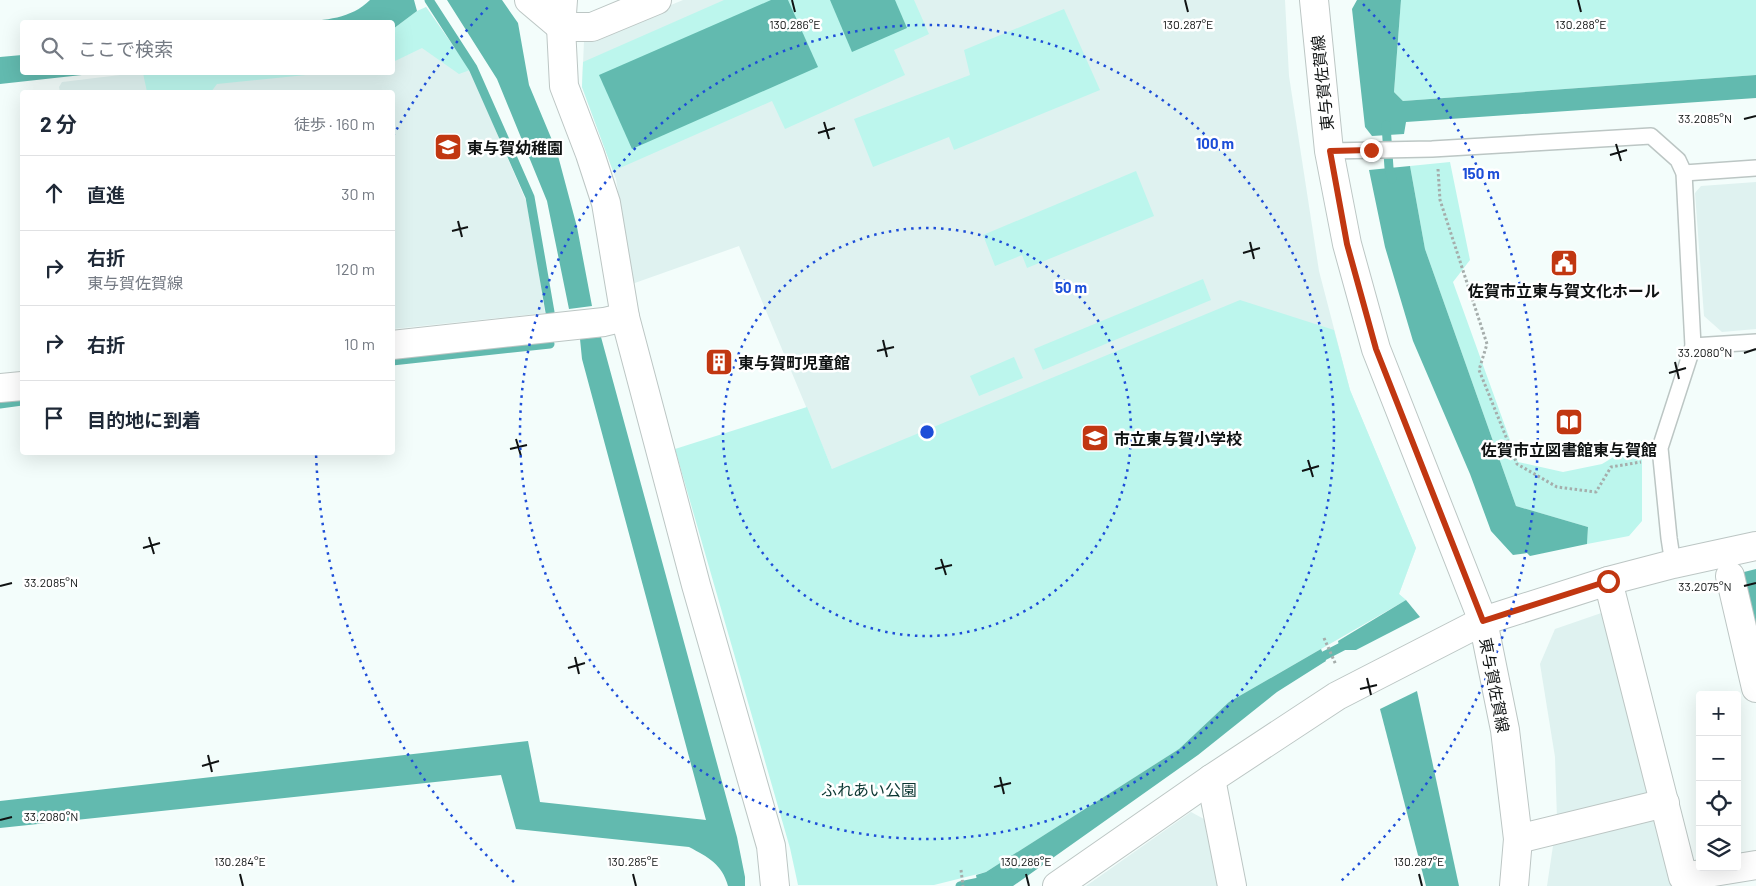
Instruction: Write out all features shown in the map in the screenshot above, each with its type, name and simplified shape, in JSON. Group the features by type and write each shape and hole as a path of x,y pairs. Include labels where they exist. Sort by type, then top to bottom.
{"street":[{"path":"529,0 561,27 592,27 657,0"},
{"path":"563,0 561,27 564,86 590,154 606,204 625,318 696,585 771,846 775,886"},
{"name":"東与賀佐賀線","path":"1314,0 1330,151 1347,244 1376,349 1483,621 1505,730 1518,839 1514,886"},
{"path":"395,345 604,322 625,318"},
{"path":"0,388 20,386"},
{"path":"1058,886 1211,779 1337,696 1483,621 1608,581 1673,564 1756,546"},
{"path":"1730,576 1756,688"},
{"path":"1608,581 1683,877 1756,865"},
{"path":"1211,779 1232,886"},
{"path":"1518,839 1665,804"}],"lane":[{"path":"1330,151 1432,149 1651,136 1678,160 1684,173 1692,346 1660,448 1668,538 1673,564"},
{"path":"1684,173 1756,168"},
{"path":"1692,346 1756,342"}],"path":[{"path":"1432,149 1439,170 1440,200 1487,344 1478,370 1517,464 1557,487 1596,492 1612,467 1662,459"},
{"path":"1324,638 1336,666"},
{"path":"961,870 963,886"}],"shaded area":[{"path":"370,0 414,0 417,11 395,28 395,20 319,20 346,15"},
{"path":"447,0 502,0 518,23 529,85 557,152 577,227 592,306 569,309 547,201 497,79"},
{"name":"市立東与賀小学校","path":"683,0 1285,0 1289,76 1319,271 1350,390 1416,548 1399,594 1406,600 1321,649 1179,749 1002,862 832,469 739,246 632,284 616,179 582,87 584,41"},
{"path":"771,0 788,0 818,67 632,149 599,75"},
{"path":"830,0 895,0 907,28 852,52"},
{"path":"1357,0 1401,0 1394,92 1403,101 1756,75 1756,98 1406,122 1404,134 1372,136 1365,127 1352,9"},
{"name":"東与賀幼稚園","path":"426,7 470,70 526,201 545,313 395,329 395,90 60,90 59,87 62,82 120,75 395,75 395,32"},
{"path":"20,55 20,75 82,75 0,84 0,57"},
{"path":"1410,166 1425,249 1516,506 1588,527 1587,544 1530,556 1527,553 1513,555 1491,531 1470,474 1413,341 1385,247 1369,170"},
{"path":"1756,182 1756,329 1722,332 1704,316 1695,193 1701,186"},
{"path":"601,337 737,837 745,886 728,886 722,872 713,862 689,847 516,829 501,775 0,828 0,801 528,741 540,802 706,820 582,359 580,339"},
{"path":"1756,569 1756,640 1740,573"},
{"path":"1406,600 1420,617 1356,650 1340,650 1338,641"},
{"path":"1610,610 1671,886 1547,886 1557,819 1555,757 1540,664 1555,629"},
{"path":"1321,649 1326,661 1277,692 1198,755 1013,886 978,886 976,875 986,872 1179,749 1229,702"},
{"path":"1417,691 1459,886 1426,886 1380,709"},
{"path":"1191,812 1215,825 1225,886 1086,886"}],"green space":[{"path":"724,0 914,0 929,34 894,50 905,75 785,129 772,101 613,171 582,87 583,62"},
{"path":"1401,0 1756,0 1756,75 1403,101 1394,92"},
{"path":"426,7 470,70 459,74 422,48 395,61 395,28 417,11"},
{"path":"1064,9 1100,90 954,150 949,137 873,167 854,119 970,75 964,50"},
{"path":"144,75 306,75 217,84 212,90 147,90"},
{"path":"1450,162 1470,260 1453,282 1518,462 1563,472 1602,464 1642,440 1642,521 1629,536 1587,544 1588,527 1516,506 1425,249 1410,166"},
{"path":"1136,171 1154,216 1027,268 1022,255 995,266 983,235"},
{"path":"1203,279 1211,300 1043,370 1034,349"},
{"name":"ふれあい公園","path":"1240,300 1334,330 1350,390 1416,548 1399,594 1406,600 1229,702 1179,749 986,872 934,885 798,885 790,848 675,449 807,407 832,469"},
{"path":"1014,357 1023,378 979,396 970,376"}],"waterway":[{"path":"429,0 473,68 530,197 550,312"},
{"path":"1386,125 1389,168 1392,179"},
{"path":"395,361 550,344"},
{"path":"0,404 20,401"},
{"path":"1314,661 1349,643"},
{"path":"960,886 989,880"}],"place":[{"name":"東与賀幼稚園","path":"448,147"},
{"name":"佐賀市立東与賀文化ホール","path":"1564,263"},
{"name":"東与賀町児童館","path":"719,362"},
{"name":"佐賀市立図書館東与賀館","path":"1569,422"},
{"name":"市立東与賀小学校","path":"1095,438"}],"route":[{"path":"1371,150 1330,151 1347,244 1376,349 1483,621 1608,581"}]}
